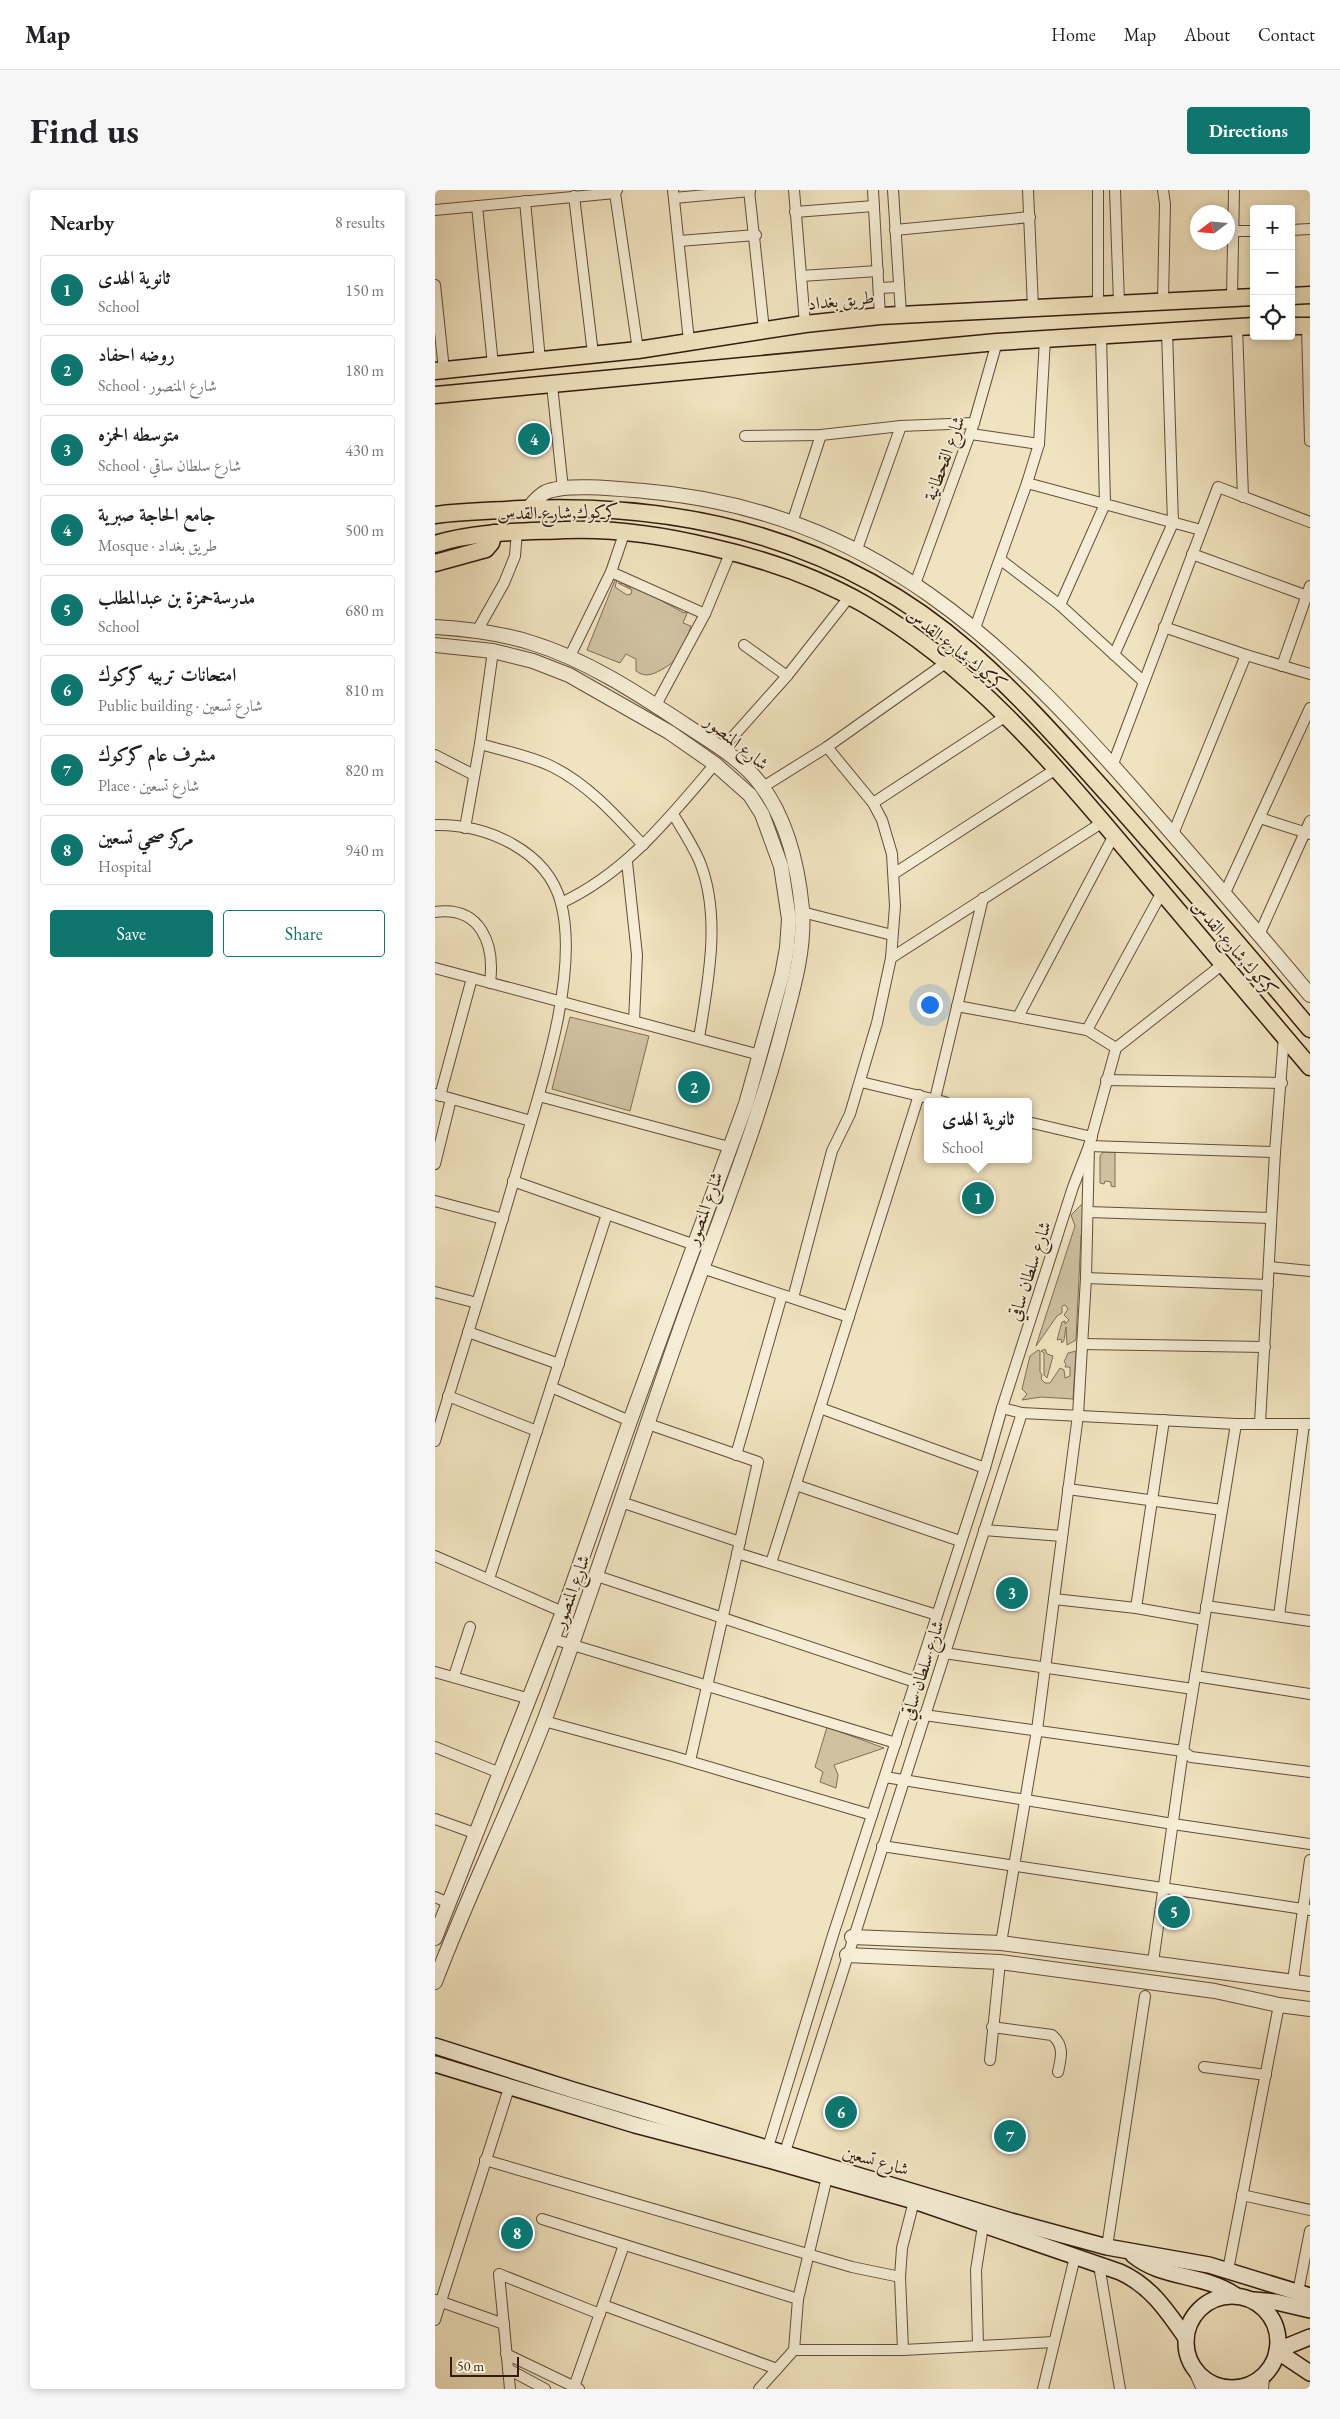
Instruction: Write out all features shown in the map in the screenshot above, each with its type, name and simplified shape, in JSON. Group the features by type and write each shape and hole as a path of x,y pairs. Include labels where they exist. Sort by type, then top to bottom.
{"main road":[{"path":"1295,296 1310,295"},
{"name":"طريق بغداد","path":"440,370 638,350 805,324 901,314 1250,297"},
{"path":"438,397 552,384 997,342 1250,326"},
{"name":"كركوك,شارع القدس","path":"435,516 528,509 595,508 684,517 775,540 803,550 851,571 888,592 929,619 968,649 1009,687 1177,873 1310,1029"},
{"path":"679,539 684,517"},
{"name":"كركوك,شارع القدس","path":"435,544 465,537 517,532 586,529 625,531 679,539 731,551 785,568 849,596 895,624 947,662 1006,716 1103,822 1310,1067"},
{"path":"435,563 486,549 491,543 493,534"},
{"path":"1071,786 1086,771"},
{"name":"شارع تسعين","path":"435,2046 573,2090 1011,2221 1107,2247 1190,2260 1304,2294"},
{"name":"شارع تسعين","path":"435,2064 509,2088 914,2201 1132,2277 1148,2289 1161,2303 1186,2338"},
{"path":"1130,2252 1154,2267 1213,2283 1235,2296 1251,2300 1276,2302 1310,2310"},
{"path":"1235,2296 1212,2300 1202,2306 1191,2321 1186,2338 1187,2349 1195,2368 1203,2378 1214,2384 1226,2387 1239,2387 1261,2383 1273,2362 1277,2351 1275,2326 1270,2315 1251,2300"},
{"path":"1277,2351 1310,2337"},
{"path":"1277,2351 1310,2373"}],"street":[{"path":"794,190 805,324"},
{"path":"873,190 880,316"},
{"path":"893,190 901,314"},
{"path":"1028,190 1033,308"},
{"path":"1098,190 1098,304"},
{"path":"1115,190 1119,303"},
{"path":"1163,190 1165,204 1163,301"},
{"path":"1234,190 1234,205"},
{"path":"689,341 673,194 750,191 764,330"},
{"path":"435,210 616,192 638,350"},
{"path":"574,196 593,354"},
{"path":"525,201 540,360"},
{"path":"477,206 493,365"},
{"path":"795,212 874,206"},
{"path":"895,230 1030,216"},
{"path":"1295,230 1310,229"},
{"path":"1235,231 1250,231"},
{"path":"679,241 755,235"},
{"path":"1232,297 1233,250"},
{"path":"801,276 878,271"},
{"path":"1098,280 1105,288 1111,287 1117,282"},
{"path":"435,285 440,370"},
{"path":"879,288 899,287"},
{"path":"1303,326 1310,441"},
{"path":"1237,327 1243,497"},
{"path":"1114,655 1173,523 1167,330"},
{"path":"1060,605 1105,504 1101,335"},
{"path":"975,628 1001,560 1039,444 1045,339"},
{"name":"شارع القحطانية","path":"915,584 971,434 997,342"},
{"path":"552,384 563,489"},
{"path":"745,436 821,435 901,426 974,423"},
{"path":"857,549 901,426"},
{"path":"971,434 1039,444"},
{"path":"792,523 821,435"},
{"path":"1027,483 1201,530"},
{"path":"1113,764 1218,487 1310,522"},
{"path":"528,509 544,494 563,489 627,490 680,495 743,508 792,523 857,549 915,584 975,628 1015,664 1113,764 1309,992"},
{"path":"569,658 611,572 625,531"},
{"path":"477,631 504,583 515,556 517,532"},
{"path":"656,705 705,614 731,551"},
{"path":"1192,554 1309,593 1282,666"},
{"path":"1001,560 1060,605 1143,682"},
{"path":"611,572 705,614"},
{"path":"722,749 787,676 849,596"},
{"name":"شارع المنصور","path":"435,627 477,631 532,643 569,658 628,688 722,749 749,771 763,787 785,831 793,857 802,912 802,934 793,989 762,1105 683,1320 597,1576 543,1721 435,1982"},
{"path":"1164,628 1310,674"},
{"name":"شارع المنصور","path":"435,645 493,651 533,661 569,675 622,703 669,732 715,764 750,795 762,814 781,866 789,918 787,948 746,1104 630,1421 553,1639 435,1938"},
{"path":"744,645 787,676"},
{"path":"465,828 480,744 493,651"},
{"path":"1173,834 1246,655"},
{"path":"763,787 827,747 947,662"},
{"path":"622,703 628,688"},
{"path":"1225,895 1310,708"},
{"path":"873,803 1006,716"},
{"path":"480,744 552,766 574,779 611,810 643,845"},
{"path":"793,1298 832,1151 847,1123 861,1082 885,993 893,935 895,873 888,837 873,803 827,747"},
{"path":"435,755 474,776"},
{"path":"561,903 602,881 627,862 673,814 715,764"},
{"path":"895,873 1056,769"},
{"path":"673,814 700,861 710,908 708,983 699,1038"},
{"path":"1260,818 1307,833"},
{"path":"1259,935 1307,833 1310,821"},
{"path":"891,958 1103,822"},
{"path":"435,826 465,828 501,840 528,852 548,873 561,903 565,928 561,1001 539,1096 435,1441"},
{"path":"1018,1017 1114,835"},
{"path":"627,862 637,955 634,1021"},
{"path":"1087,1030 1162,892"},
{"path":"941,1098 957,1006 983,898"},
{"path":"435,912 460,915 474,921 483,932 491,954 490,983"},
{"path":"802,912 893,935"},
{"path":"1001,1943 1037,1730 1078,1415 1086,1278 1090,1142 1116,1048 1223,964"},
{"path":"435,968 760,1055"},
{"path":"472,978 438,1095 531,1121"},
{"path":"957,1006 1087,1030 1116,1048"},
{"path":"1260,1424 1275,1152 1282,1083 1284,1036"},
{"path":"1107,1080 1282,1083"},
{"path":"861,1082 930,1098"},
{"path":"771,1563 919,1095"},
{"path":"539,1096 729,1147"},
{"path":"435,1164 451,1099"},
{"path":"1032,1123 1090,1142 1275,1152"},
{"name":"شارع سلطان ساقي","path":"768,2147 872,1815 985,1468 1001,1408 1073,1187 1090,1142"},
{"path":"513,1181 695,1245"},
{"path":"435,1201 503,1219"},
{"path":"1088,1212 1271,1218"},
{"path":"489,1579 607,1214"},
{"path":"1269,1267 1310,1271"},
{"path":"702,1268 849,1317"},
{"path":"1086,1278 1268,1285"},
{"path":"435,1292 477,1304"},
{"path":"736,1455 782,1295"},
{"path":"669,1314 683,1320"},
{"path":"468,1332 559,1364"},
{"path":"1082,1344 1265,1347"},
{"path":"551,1387 630,1421"},
{"path":"448,1396 537,1431"},
{"path":"820,1408 985,1468"},
{"path":"1001,1408 1022,1413 1236,1424 1307,1424 1279,1616"},
{"name":"شارع سلطان ساقي","path":"785,2152 852,1937 1022,1413"},
{"path":"1136,1608 1164,1420"},
{"path":"648,1424 758,1462 690,1761"},
{"path":"1153,1962 1183,1751 1236,1424"},
{"path":"796,1485 960,1541"},
{"path":"1068,1489 1222,1510"},
{"path":"621,1502 740,1542"},
{"path":"984,1530 1062,1536"},
{"path":"737,1553 937,1615"},
{"path":"435,1556 563,1612"},
{"path":"597,1576 915,1682"},
{"path":"1054,1599 1136,1608 1204,1620"},
{"path":"1206,1606 1310,1621"},
{"path":"454,1676 470,1628"},
{"path":"553,1639 896,1742"},
{"path":"944,1653 1045,1666 1193,1689"},
{"path":"435,1672 530,1699"},
{"path":"1195,1676 1310,1694"},
{"path":"924,1715 1183,1751 1191,1757 1310,1772"},
{"path":"543,1721 690,1761 872,1815"},
{"path":"435,1747 500,1772"},
{"path":"885,1777 1173,1824 1310,1844"},
{"path":"435,1819 477,1834"},
{"path":"882,1846 1307,1909"},
{"path":"1293,1981 1307,1909 1310,1860"},
{"path":"435,1897 449,1903"},
{"path":"852,1937 1001,1943 1310,1984"},
{"path":"847,1955 1000,1962 1215,1991 1279,2005 1310,2009"},
{"path":"990,2060 1000,1962"},
{"path":"1107,2247 1145,1996"},
{"path":"1228,2270 1279,2005"},
{"path":"992,2027 1052,2035 1058,2040 1062,2052 1058,2072"},
{"path":"1204,2067 1266,2075"},
{"path":"435,2320 438,2301 509,2088"},
{"path":"485,2160 852,2267 900,2277"},
{"path":"759,2389 794,2350 798,2299 827,2177"},
{"path":"1242,2195 1310,2210"},
{"path":"903,2350 900,2277 902,2248 914,2201"},
{"path":"542,2219 798,2299"},
{"path":"978,2345 976,2270 983,2226"},
{"path":"1304,2294 1310,2230"},
{"path":"506,2354 577,2388 601,2309 624,2245"},
{"path":"1043,2389 1075,2257"},
{"path":"1099,2265 1120,2389"},
{"path":"510,2389 499,2274 777,2369"},
{"path":"438,2301 504,2324"},
{"path":"794,2350 903,2350 1054,2342"},
{"path":"1195,2368 1204,2389"},
{"path":"508,2369 545,2389"}],"shaded area":[{"path":"615,580 617,580 615,587 627,595 631,594 632,590 618,583 621,584 625,581 624,584 630,588 633,585 684,613 688,611 683,623 691,626 683,648 676,659 665,668 649,675 644,675 636,671 636,659 626,654 620,663 587,650"},
{"path":"570,1017 649,1036 630,1111 552,1089"},
{"path":"1103,1152 1115,1152 1115,1187 1111,1186 1111,1182 1105,1181 1104,1184 1100,1183 1100,1156"},
{"path":"1086,1204 1081,1236 1076,1340 1067,1345 1066,1327 1062,1343 1061,1339 1057,1340 1062,1322 1065,1321 1065,1324 1069,1320 1064,1315 1068,1309 1065,1305 1062,1306 1062,1313 1057,1316 1036,1346 1075,1226 1071,1215 1081,1205"},
{"path":"1045,1349 1047,1354 1053,1356 1047,1378 1044,1375 1044,1353 1041,1351"},
{"path":"1038,1350 1040,1351 1041,1379 1045,1383 1050,1383 1060,1368 1064,1370 1065,1378 1070,1376 1070,1367 1065,1367 1066,1364 1064,1362 1068,1353 1076,1351 1073,1399 1041,1397 1022,1400 1027,1394 1022,1389 1030,1356"},
{"path":"827,1727 884,1748 834,1765 838,1775 836,1788 820,1782 823,1772 815,1767"}],"place":[{"name":"جامع الحاجة صبرية","path":"534,439"},
{"name":"روضه احفاد","path":"694,1087"},
{"name":"ثانوية الهدى","path":"978,1198"},
{"name":"متوسطه الحمزه","path":"1012,1593"},
{"name":"مدرسةحمزة بن عبدالمطلب","path":"1174,1912"},
{"name":"امتحانات تربيه كركوك","path":"841,2112"},
{"name":"مشرف عام كركوك","path":"1010,2136"},
{"name":"مركز صحي تسعين","path":"517,2233"}]}
